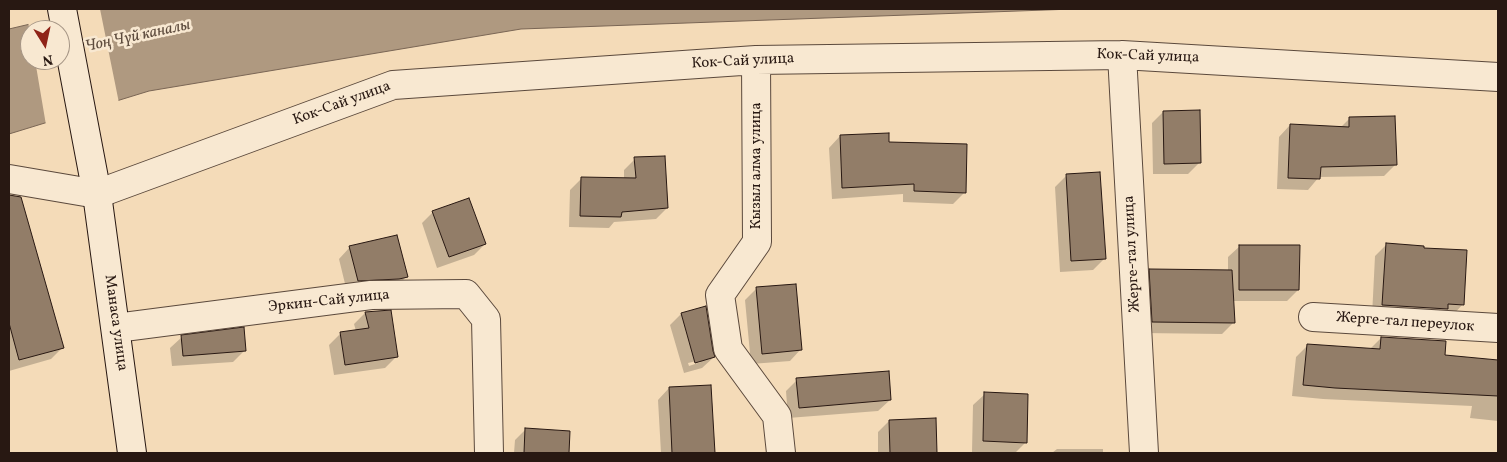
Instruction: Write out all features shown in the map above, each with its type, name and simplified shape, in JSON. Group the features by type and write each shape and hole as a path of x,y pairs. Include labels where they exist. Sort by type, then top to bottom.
{"street":[{"name":"Манаса улица","path":"62,9 97,194 132,453"},
{"name":"Кок-Сай улица","path":"97,194 393,84 756,60 1122,55 1498,78"},
{"name":"Жерге-тал улица","path":"1122,55 1144,453"},
{"name":"Кызыл алма улица","path":"756,60 757,242 720,295 728,349 777,416 781,453"},
{"path":"9,179 97,194"},
{"name":"Эркин-Сай улица","path":"116,328 371,295 466,294 486,319 489,453"},
{"name":"Жерге-тал переулок","path":"1313,317 1498,328"}],"water":[{"name":"Чоң Чүй каналы","path":"94,9 1073,9 521,29 149,91 9,134 9,29 20,26 20,70 70,70 70,20 47,20"}],"pier":[{"path":"83,9 100,9 119,103 46,125 37,70 70,70 70,20 36,20"}],"building":[{"path":"1200,110 1201,163 1164,164 1163,111"},
{"path":"1395,116 1397,165 1321,167 1320,179 1288,178 1290,124 1349,127 1349,117"},
{"path":"889,133 889,142 967,144 966,193 914,191 914,184 842,188 840,135"},
{"path":"665,156 668,208 622,212 621,217 580,216 581,177 636,178 634,157"},
{"path":"1100,172 1106,259 1071,261 1066,174"},
{"path":"9,195 21,197 64,348 19,360 9,323"},
{"path":"469,198 486,244 449,257 432,211"},
{"path":"397,235 408,277 358,281 349,246"},
{"path":"1386,243 1424,246 1424,248 1467,250 1464,305 1448,304 1448,309 1382,305"},
{"path":"1239,245 1300,245 1299,290 1239,290"},
{"path":"1149,269 1232,270 1235,323 1152,322"},
{"path":"796,284 802,350 762,354 756,287"},
{"path":"706,306 715,357 695,363 681,313"},
{"path":"391,310 398,357 345,365 340,332 369,328 365,312"},
{"path":"244,327 246,351 183,356 181,335"},
{"path":"1381,337 1446,341 1445,355 1498,360 1498,396 1303,385 1307,344 1380,349"},
{"path":"889,371 891,400 799,408 796,378"},
{"path":"711,385 715,453 672,453 669,387"},
{"path":"984,392 1028,394 1027,443 983,441"},
{"path":"936,418 937,453 890,453 889,420"},
{"path":"525,428 570,431 569,453 524,453"}]}
